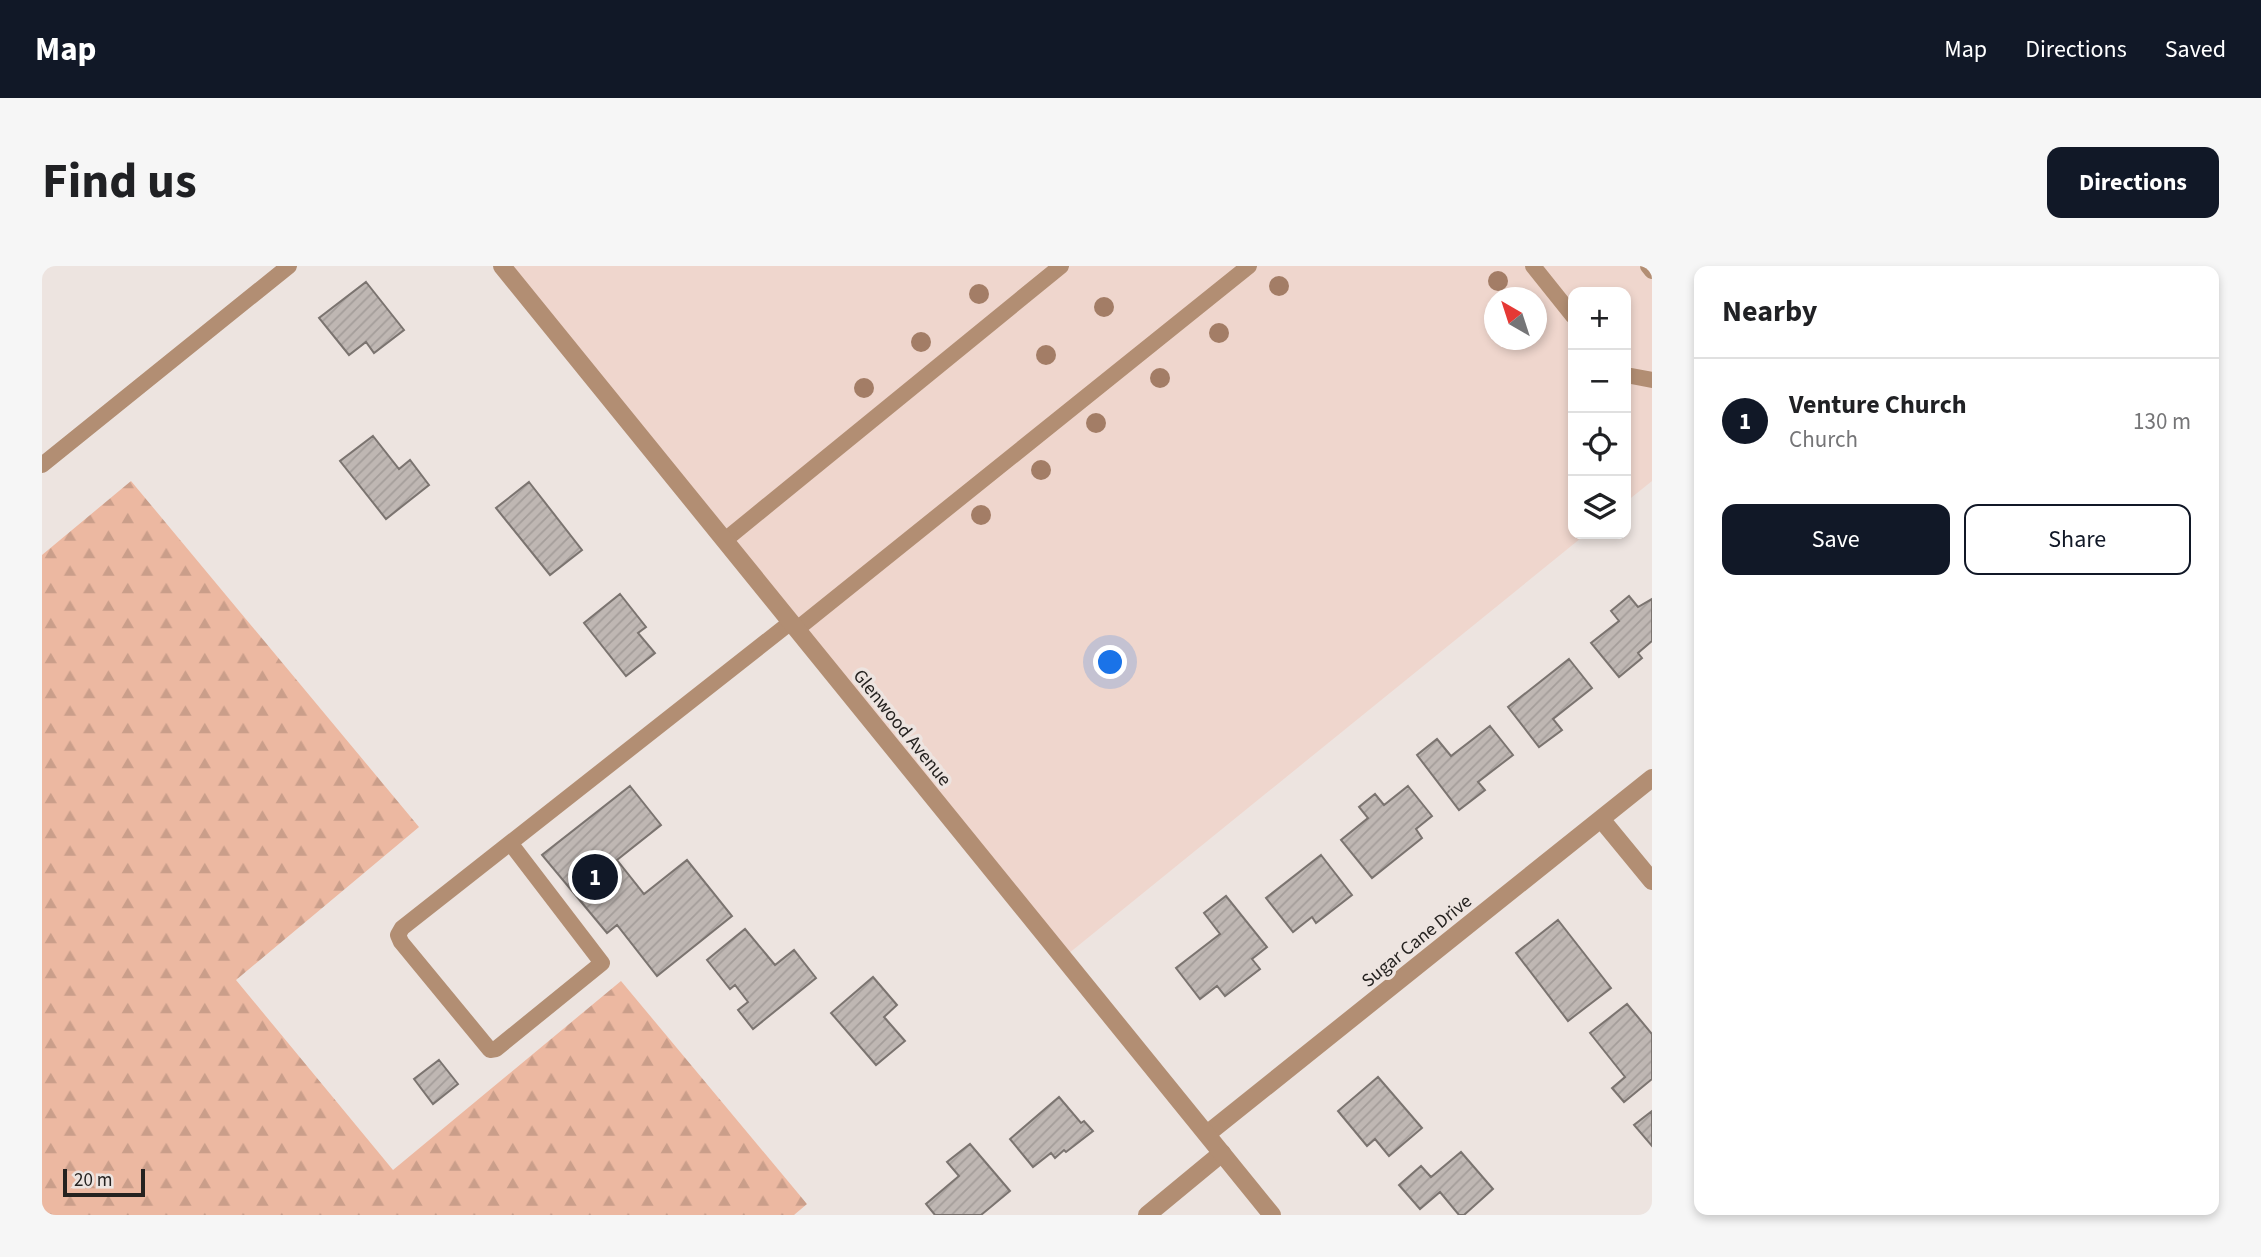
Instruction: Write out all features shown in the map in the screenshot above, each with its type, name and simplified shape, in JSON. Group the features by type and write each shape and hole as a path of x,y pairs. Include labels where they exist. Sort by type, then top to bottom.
{"street":[{"name":"Glenwood Avenue","path":"502,266 1272,1215"},
{"name":"Sugar Cane Drive","path":"1207,1134 1652,778"},
{"path":"1601,819 1652,881"},
{"path":"1147,1215 1222,1153"}],"lane":[{"path":"42,465 289,266"},
{"path":"724,540 1061,266"},
{"path":"511,844 602,963 496,1049 490,1050 398,935 402,928 511,844 794,626 1249,266"},
{"path":"1533,266 1568,310"},
{"path":"1648,266 1652,271"},
{"path":"1631,376 1652,380"}],"shaded area":[{"path":"502,266 1652,266 1652,481 1631,498 1631,287 1568,287 1568,539 1580,539 1063,958"}],"green space":[{"path":"131,481 419,827 236,980 393,1170 621,981 807,1204 794,1215 42,1215 42,555"}],"building":[{"path":"366,282 404,330 374,353 366,342 349,355 319,318"},
{"path":"373,436 399,469 410,460 429,485 386,519 340,461"},
{"path":"529,482 582,550 550,575 496,508"},
{"path":"620,594 646,627 638,633 655,653 626,676 584,623"},
{"path":"1629,596 1638,607 1652,599 1652,641 1638,653 1642,658 1619,677 1591,643 1619,621 1611,611"},
{"path":"1569,659 1592,688 1553,719 1562,730 1539,747 1508,707"},
{"path":"1490,726 1513,755 1478,782 1485,790 1459,810 1417,755 1437,739 1451,756"},
{"path":"630,786 661,825 617,860 644,894 687,860 732,916 657,976 617,925 607,933 542,855"},
{"path":"1408,786 1432,816 1416,829 1422,838 1372,878 1341,840 1368,818 1359,807 1375,794 1384,805"},
{"path":"1321,855 1352,895 1316,923 1312,917 1293,932 1266,898"},
{"path":"1226,896 1267,947 1252,959 1260,969 1225,996 1217,986 1200,999 1176,968 1220,934 1204,913"},
{"path":"1558,920 1611,988 1568,1021 1516,953"},
{"path":"745,929 775,965 794,950 816,978 753,1029 738,1010 748,1002 735,985 730,989 707,960"},
{"path":"873,977 897,1005 884,1017 905,1041 876,1065 831,1013"},
{"path":"1627,1004 1652,1034 1652,1079 1624,1102 1612,1088 1625,1077 1590,1033"},
{"path":"439,1060 458,1084 433,1104 414,1079"},
{"path":"1378,1077 1422,1128 1389,1156 1375,1139 1367,1146 1338,1111"},
{"path":"1059,1097 1081,1123 1084,1121 1093,1131 1066,1152 1064,1150 1055,1158 1051,1153 1033,1167 1010,1139"},
{"path":"1652,1111 1652,1146 1634,1125"},
{"path":"970,1144 1010,1191 981,1215 935,1215 926,1204 959,1176 947,1162"},
{"path":"1461,1152 1493,1189 1464,1215 1459,1215 1440,1192 1420,1209 1399,1185 1421,1166 1431,1177"}],"place":[{"name":"Venture Church","path":"595,877"}]}
